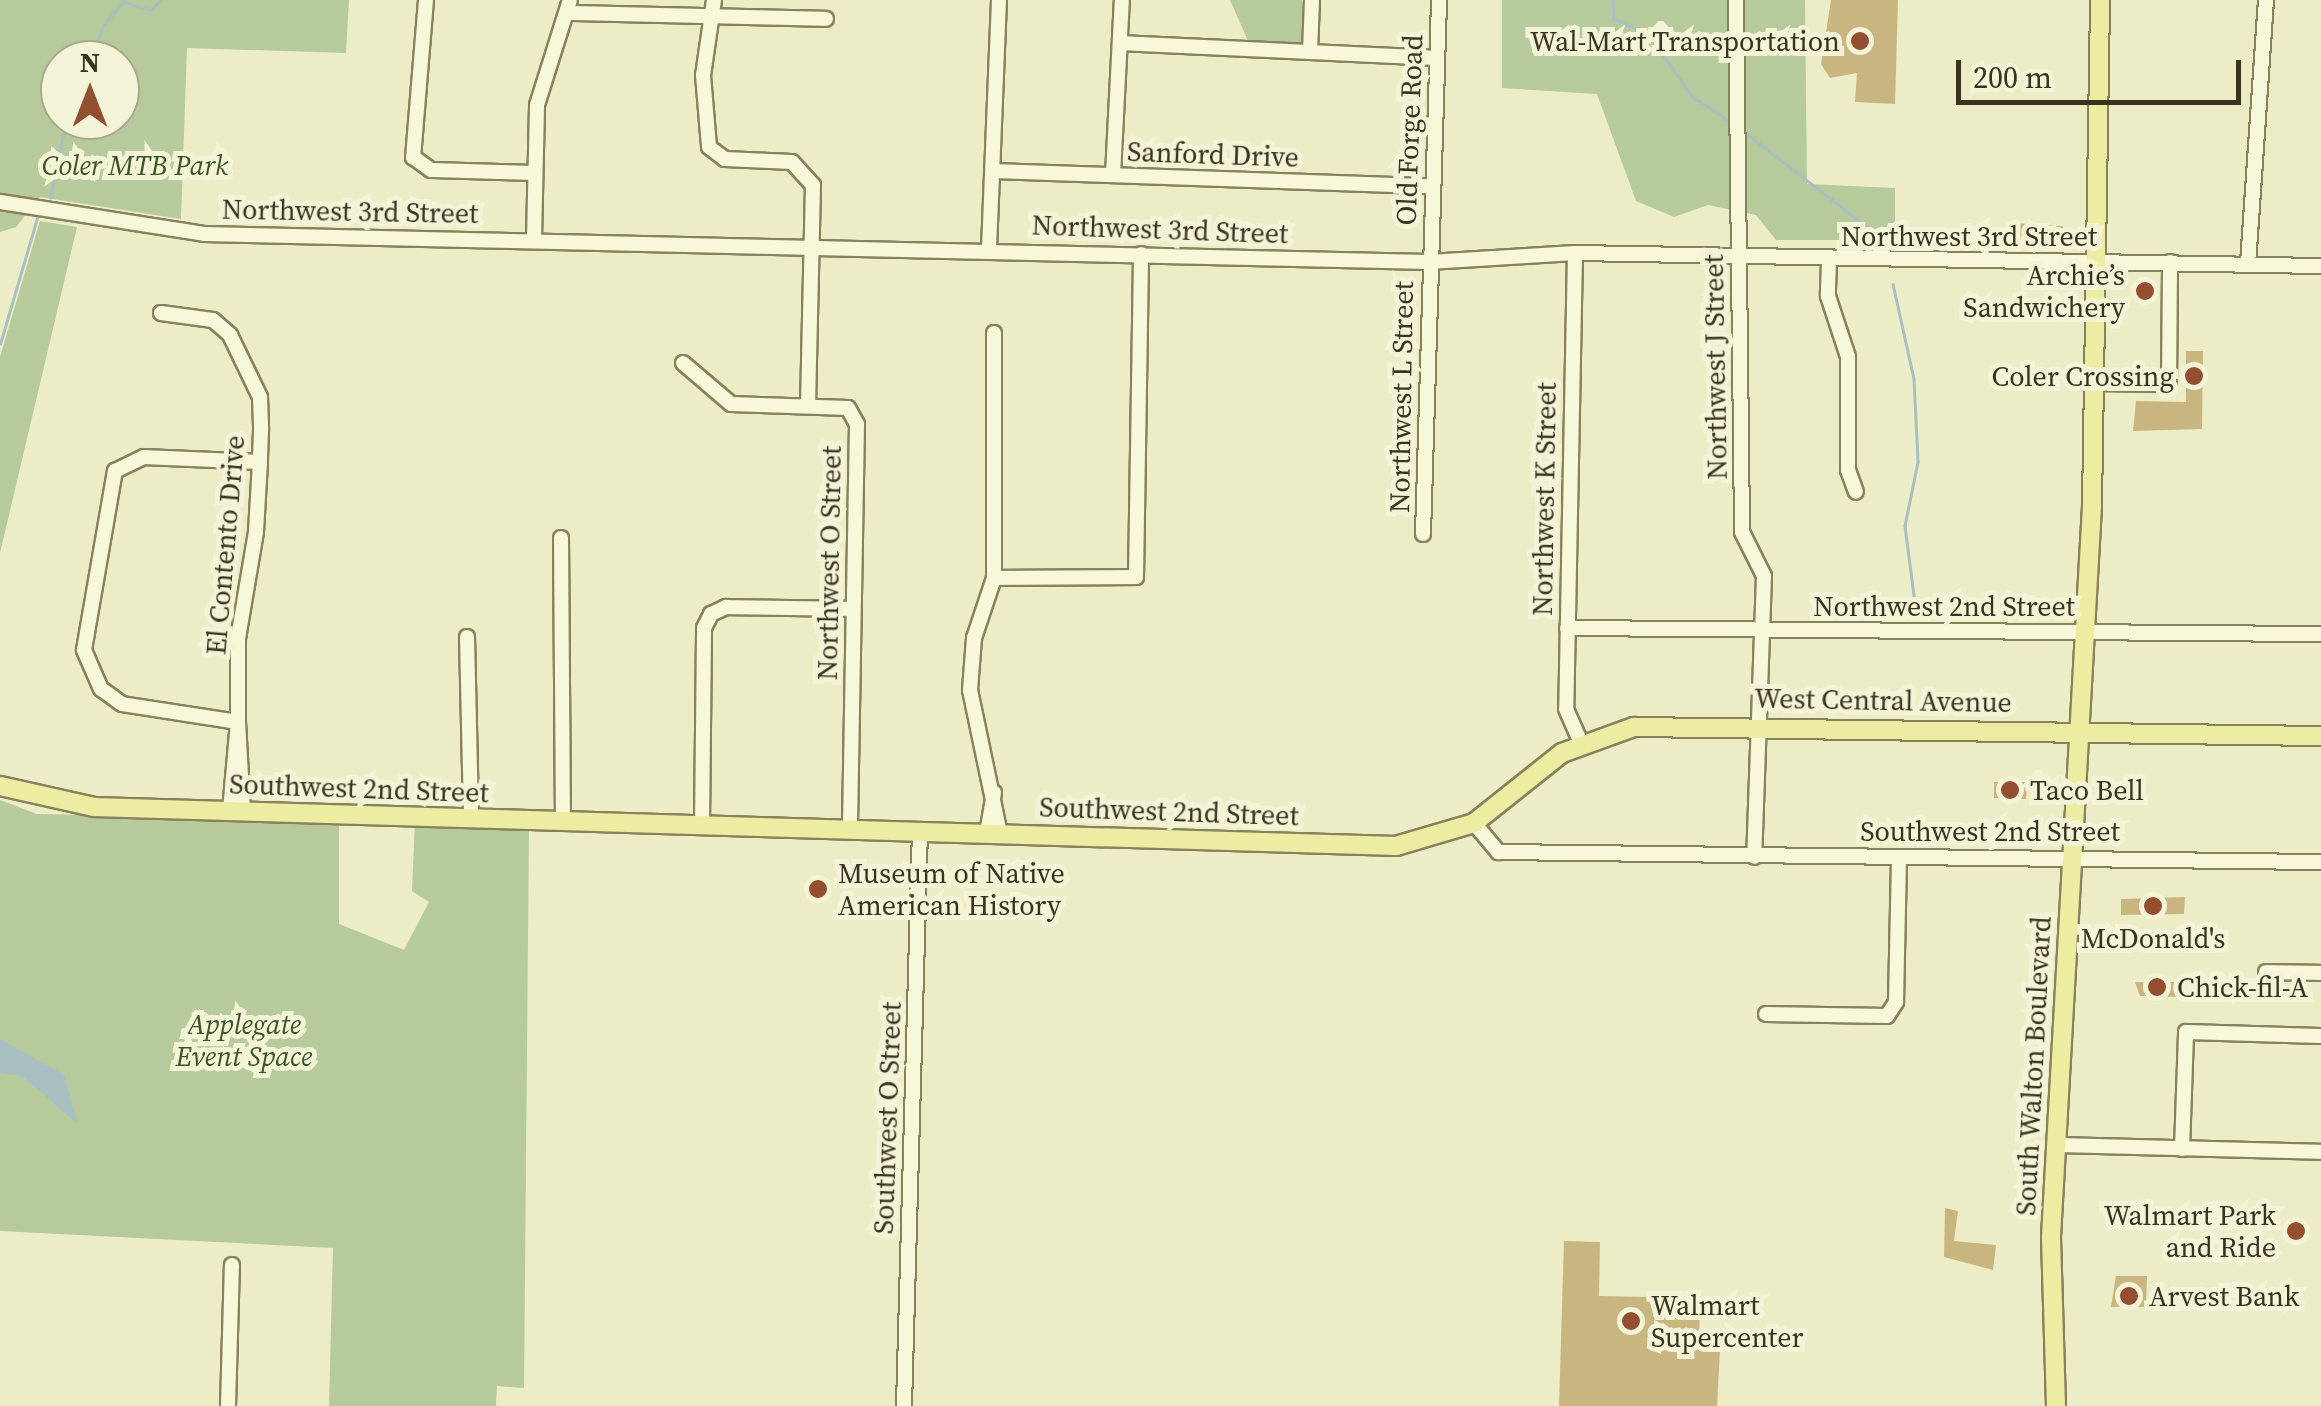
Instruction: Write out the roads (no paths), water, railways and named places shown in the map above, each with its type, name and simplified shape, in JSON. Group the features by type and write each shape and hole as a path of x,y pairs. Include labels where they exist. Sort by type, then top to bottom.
{"main road":[{"name":"South Walton Boulevard","path":"2056,1406 2056,1144 2086,632 2100,0"},
{"name":"West Central Avenue","path":"1474,824 1582,743 1634,726 2321,736"},
{"name":"Southwest 2nd Street","path":"0,786 94,808 1396,846 1474,824"}],"street":[{"path":"426,0 414,100 413,157 421,168 535,172"},
{"path":"989,249 1000,0"},
{"path":"1113,175 1122,0"},
{"path":"1310,52 1312,0"},
{"name":"Old Forge Road","path":"1429,262 1439,0"},
{"name":"Northwest J Street","path":"1736,0 1742,532 1764,576 1754,857"},
{"path":"2248,264 2266,0"},
{"path":"534,239 540,86 570,6 713,8 826,19"},
{"name":"Northwest O Street","path":"713,8 702,130 725,158 792,162 806,172 813,185 808,405 848,408 857,424 850,829"},
{"path":"1120,43 1436,58"},
{"name":"Sanford Drive","path":"993,170 1430,186"},
{"name":"Northwest 3rd Street","path":"0,202 204,234 1429,262 1575,253 1829,261 2321,266"},
{"name":"Northwest K Street","path":"1575,253 1566,709 1582,743"},
{"path":"994,578 1136,577 1141,254"},
{"path":"1829,261 1828,296 1848,357 1848,470 1856,492"},
{"name":"Northwest L Street","path":"1422,534 1429,262"},
{"path":"2094,384 2170,384 2170,262"},
{"name":"El Contento Drive","path":"161,313 213,320 230,335 260,397 260,462 238,638 237,812"},
{"path":"994,334 994,578 974,638 970,690 994,793 994,833"},
{"path":"683,363 732,404 808,405"},
{"path":"238,722 122,704 90,673 84,622 115,471 144,457 260,462"},
{"path":"560,538 564,821"},
{"path":"702,825 704,628 711,614 726,607 852,610"},
{"name":"Northwest 2nd Street","path":"1566,628 2321,634"},
{"path":"467,637 471,818"},
{"name":"Southwest 2nd Street","path":"1474,824 1498,852 1899,860 2321,862"},
{"name":"Southwest O Street","path":"904,1406 920,832"},
{"path":"1766,1014 1887,1016 1896,1002 1899,860"},
{"path":"2266,972 2321,973"},
{"path":"2182,1149 2186,1032 2321,1036"},
{"path":"2056,1144 2321,1152"},
{"path":"228,1406 232,1265"}],"water":[{"path":"0,1039 64,1075 78,1124 22,1076 0,1073"}],"waterway":[{"path":"98,40 102,27 123,2 151,10 160,0"},
{"path":"1613,0 1614,19 1647,32 1693,97 1729,121"},
{"path":"1746,133 1866,226"},
{"path":"50,198 62,140"},
{"path":"0,344 37,218"},
{"path":"1893,284 1914,379 1918,462 1905,526 1917,618"}],"place":[{"name":"Wal-Mart Transportation","path":"1860,41"},
{"name":"Archie’s Sandwichery","path":"2145,291"},
{"name":"Coler Crossing","path":"2194,376"},
{"name":"Taco Bell","path":"2010,790"},
{"name":"Museum of Native American History","path":"818,889"},
{"name":"McDonald's","path":"2153,906"},
{"name":"Chick-fil-A","path":"2157,987"},
{"name":"Walmart Park and Ride","path":"2296,1231"},
{"name":"Arvest Bank","path":"2129,1296"},
{"name":"Walmart Supercenter","path":"1631,1321"}],"park label":[{"name":"Coler MTB Park","path":"135,165"},
{"name":"Applegate Event Space","path":"244,1040"}]}
